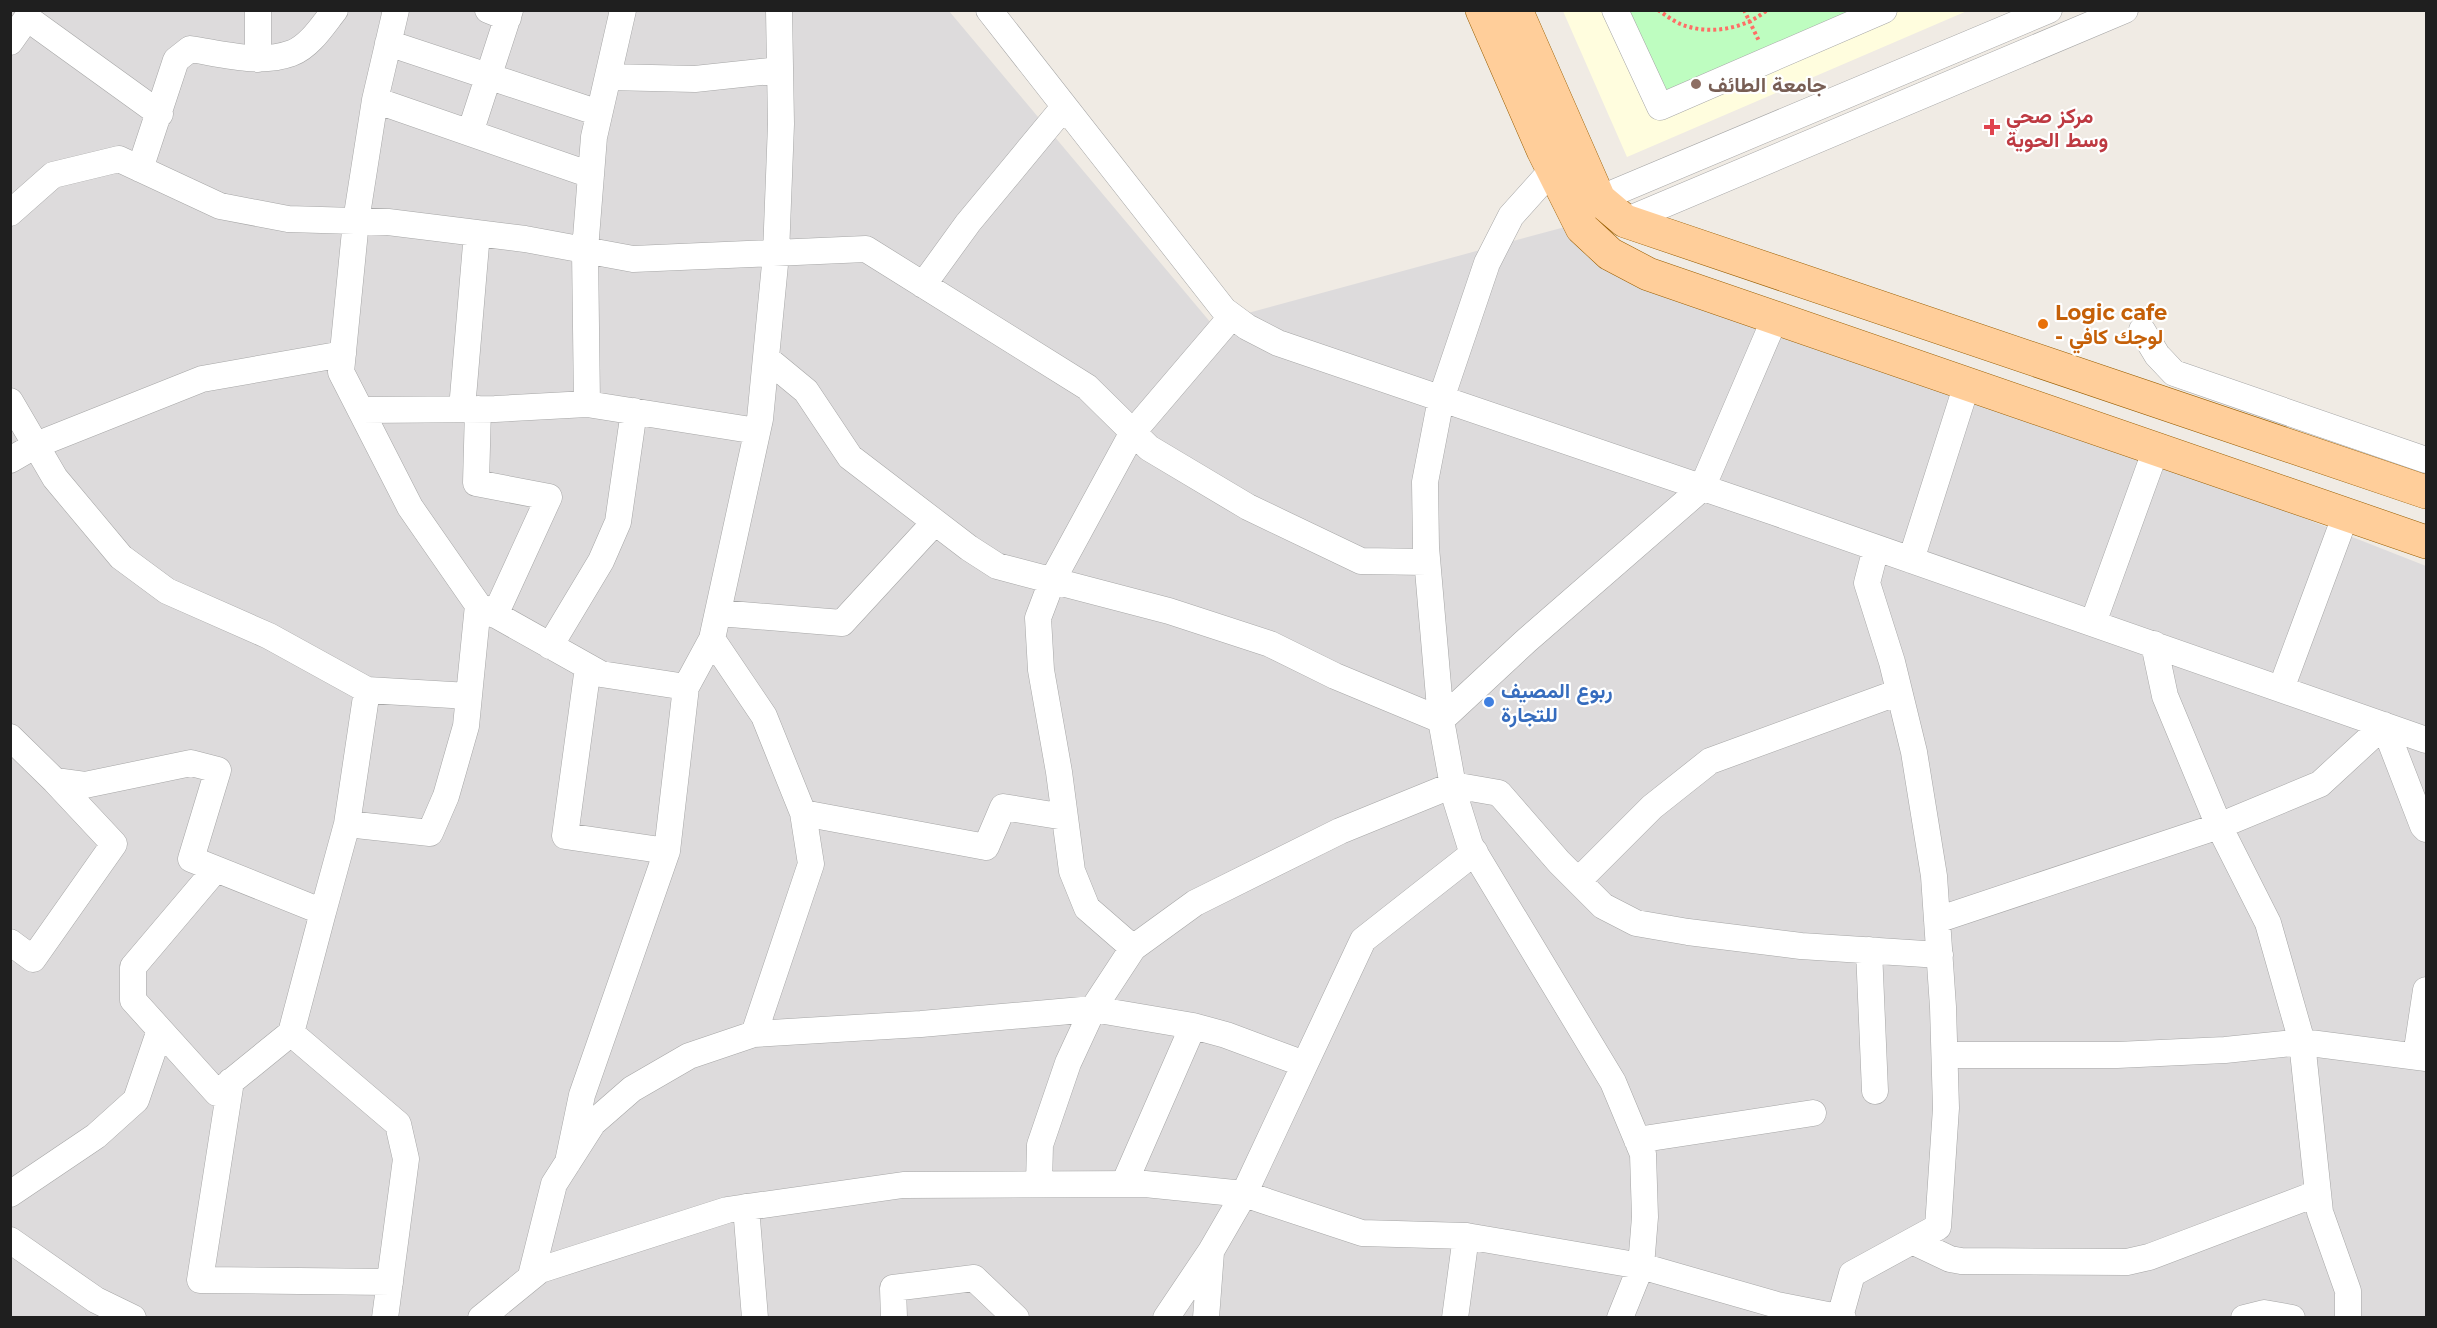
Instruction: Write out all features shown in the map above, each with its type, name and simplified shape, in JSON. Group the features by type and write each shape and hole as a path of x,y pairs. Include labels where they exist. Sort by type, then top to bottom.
{"main road":[{"path":"1482,10 1552,169 1582,228 1610,254 1648,274 2427,542"},
{"path":"1516,10 1599,199 1625,221 2427,492"}],"street":[{"path":"258,10 258,59"},
{"path":"140,169 176,60 190,49 258,59 293,52 315,36 335,10"},
{"path":"396,10 375,100 356,221 341,372 410,507 486,610 601,674 686,687"},
{"path":"587,404 585,250 594,137 624,10"},
{"path":"568,1162 582,1095 667,851 686,687 712,639 758,431 776,254 781,124 779,10"},
{"path":"989,10 1224,310 1247,327 1278,343 2427,740"},
{"path":"1615,10 1660,107 1884,10"},
{"path":"1599,199 2049,10"},
{"path":"1625,221 2125,10"},
{"path":"470,133 489,77 502,13"},
{"path":"10,42 27,18 160,114"},
{"path":"388,43 599,113"},
{"path":"608,77 695,79 780,70"},
{"path":"375,100 591,176"},
{"path":"923,285 968,223 1064,106"},
{"path":"10,213 53,175 119,159 220,206 288,219 388,222 477,233 633,259 866,249 1087,387 1149,448 1248,507 1361,561 1427,562"},
{"path":"1552,169 1511,216 1487,263 1441,399 1425,482 1427,562 1441,720 1453,785 1470,845 1613,1082 1643,1154 1645,1206 1641,1266 1620,1317"},
{"path":"347,825 429,834 446,796 466,726 469,696 486,610 549,497 477,483 470,409 477,233"},
{"path":"1133,948 1088,908 1072,871 1041,670 1038,618 1052,581 1133,432 1232,316"},
{"path":"1441,720 1526,640 1702,488 1775,318"},
{"path":"2142,330 2157,355 2174,373 2427,460"},
{"path":"10,460 36,445 202,379 343,354"},
{"path":"766,358 806,391 850,457 969,549 997,566 1169,611 1270,644 1335,676 1441,720"},
{"path":"1911,560 1967,384"},
{"path":"10,401 56,478 121,557 167,591 269,636 367,690 469,696"},
{"path":"361,410 470,409 587,404 758,431"},
{"path":"550,646 601,561 618,522 634,411"},
{"path":"2093,623 2156,449"},
{"path":"2281,689 2346,514"},
{"path":"718,613 842,623 934,522"},
{"path":"481,1317 540,1270 727,1210 903,1185 1145,1184 1244,1194 1362,1233 1466,1236 1641,1266 1777,1311 1842,1317 1852,1274 1938,1227 1946,1108 1940,955 1934,876 1914,752 1867,583 1876,548"},
{"path":"712,639 764,716 804,813 811,864 753,1034"},
{"path":"2154,644 2166,696 2219,826 2268,923 2302,1042 2320,1212 2348,1291 2348,1317"},
{"path":"588,667 565,836 667,851"},
{"path":"216,869 133,967 133,1000 217,1093 291,1033 347,825 367,690"},
{"path":"1578,881 1652,807 1710,761 1899,692"},
{"path":"1937,920 2219,826 2320,784 2384,725"},
{"path":"2384,725 2423,826 2427,829"},
{"path":"10,737 114,844 33,959 10,942"},
{"path":"55,781 85,785 191,763 218,770 191,859 323,912"},
{"path":"1039,1184 1040,1145 1068,1063 1093,1009 1133,948 1195,903 1340,831 1453,785 1499,794 1603,906 1636,923 1801,946 1940,955"},
{"path":"804,813 986,847 1003,807 1065,817"},
{"path":"1166,1317 1211,1251 1244,1194 1363,940 1474,852"},
{"path":"1869,950 1875,1091"},
{"path":"1944,1055 2117,1054 2225,1050 2302,1042 2421,1057 2427,990"},
{"path":"531,1276 554,1185 593,1123 632,1089 689,1056 753,1034 921,1024 1093,1009 1193,1026 1226,1035 1304,1064"},
{"path":"1124,1184 1193,1026"},
{"path":"10,1194 96,1136 136,1100 160,1030"},
{"path":"291,1033 398,1124 406,1159 385,1317"},
{"path":"231,1081 200,1280 390,1281"},
{"path":"1637,1140 1813,1113"},
{"path":"1914,1242 1950,1259 1960,1261 2127,1262 2149,1257 2318,1193"},
{"path":"746,1207 756,1317"},
{"path":"1455,1317 1466,1236"},
{"path":"10,1240 96,1300 134,1317"},
{"path":"1206,1317 1211,1251"},
{"path":"894,1317 893,1288 974,1278 1016,1317"},
{"path":"2244,1317 2264,1312 2292,1317"}],"path":[{"path":"1658,10 1683,25 1711,30 1740,26 1767,10"},
{"path":"1744,10 1768,61"}],"shaded area":[{"path":"10,11 949,11 1211,323 1565,227 2426,566 2426,1317 11,1317"},
{"name":"جامعة الطائف","path":"1563,11 1967,11 1627,157"}],"green space":[{"path":"1857,10 1660,107 1615,11"}],"place":[{"name":"جامعة الطائف","path":"1696,84"},
{"name":"مركز صحي وسط الحوية","path":"1992,127"},
{"name":"Logic cafe - لوجك كافي","path":"2043,324"},
{"name":"ربوع المصيف للتجارة","path":"1489,702"}]}
